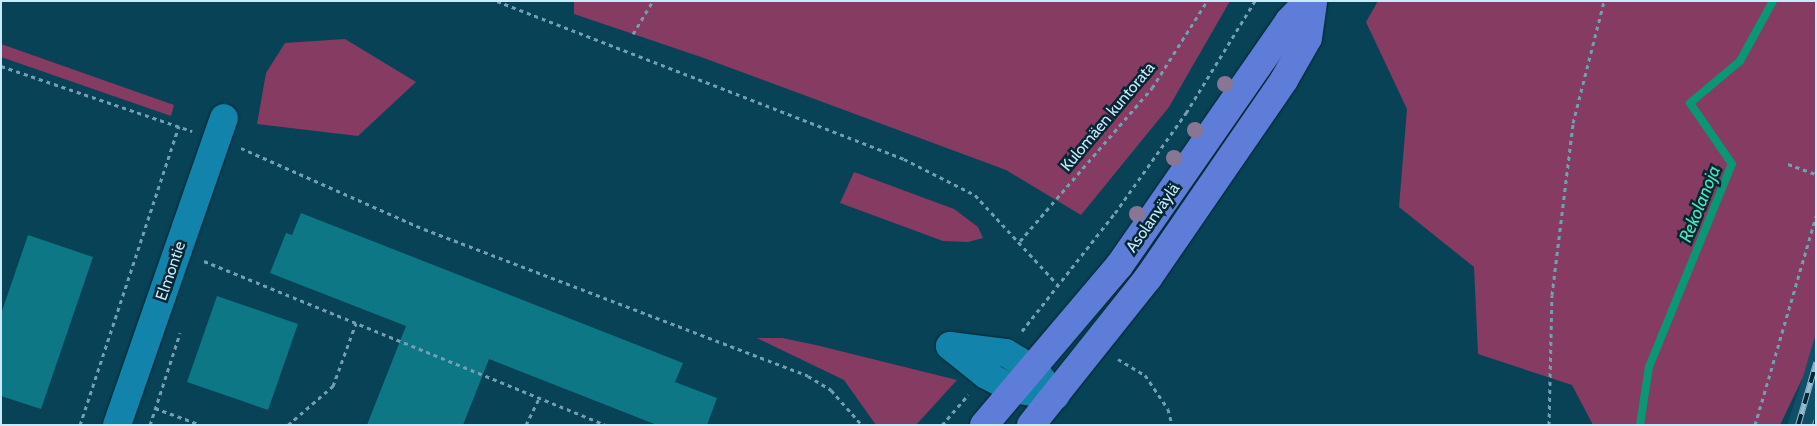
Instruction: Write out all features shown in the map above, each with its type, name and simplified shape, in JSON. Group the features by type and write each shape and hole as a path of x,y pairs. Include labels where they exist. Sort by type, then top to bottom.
{"main road":[{"name":"Asolanväylä","path":"984,425 1119,266 1289,22 1308,1"},
{"name":"Asolanväylä","path":"1031,425 1056,396 1148,278 1284,80 1308,38 1313,1"}],"street":[{"name":"Elmontie","path":"118,425 220,128"},
{"path":"950,346 1006,352 1033,369 1056,396 1014,390 986,375 950,346"}],"path":[{"path":"497,1 904,159 975,195 1020,241 1058,285 1115,214 1186,113 1255,1"},
{"path":"633,34 653,1"},
{"name":"Kulomäen kuntorata","path":"1020,241 1152,88 1207,1"},
{"path":"1549,425 1552,295 1573,123 1604,1"},
{"path":"1,66 179,126 220,128 424,229 808,376 831,390 862,425"},
{"path":"80,425 179,126"},
{"path":"1788,164 1816,174"},
{"path":"1755,425 1816,216"},
{"path":"204,261 606,425"},
{"path":"288,425 333,386 356,323"},
{"path":"1119,360 1145,375 1168,408 1172,425"},
{"path":"526,425 539,398"},
{"path":"155,408 201,425"}],"shaded area":[{"path":"574,1 1230,1 1169,107 1081,215 1006,170 701,57 574,14"},
{"path":"1378,1 1816,1 1816,333 1803,377 1780,425 1593,425 1572,385 1478,354 1474,267 1399,207 1407,109 1366,22"},
{"path":"345,39 416,82 358,136 257,124 266,73 285,43"},
{"path":"1,44 174,105 171,116 1,57"},
{"path":"854,172 954,209 978,227 983,238 968,242 943,241 840,203"},
{"path":"1816,333 1816,425 1787,425 1803,377"},
{"path":"757,338 782,338 816,345 957,380 916,425 876,425 844,380"}],"building":[{"path":"301,213 683,363 675,382 717,398 707,425 657,425 489,359 463,425 367,425 406,326 270,273 286,233 292,235"},
{"path":"28,235 93,257 41,409 1,396 1,314"},
{"path":"217,296 298,324 268,410 187,382"}],"waterway":[{"name":"Rekolanoja","path":"1640,425 1649,367 1732,164 1690,103 1740,61 1773,1"}],"railway":[{"path":"1798,425 1816,363"},
{"path":"1815,425 1816,421"}]}
